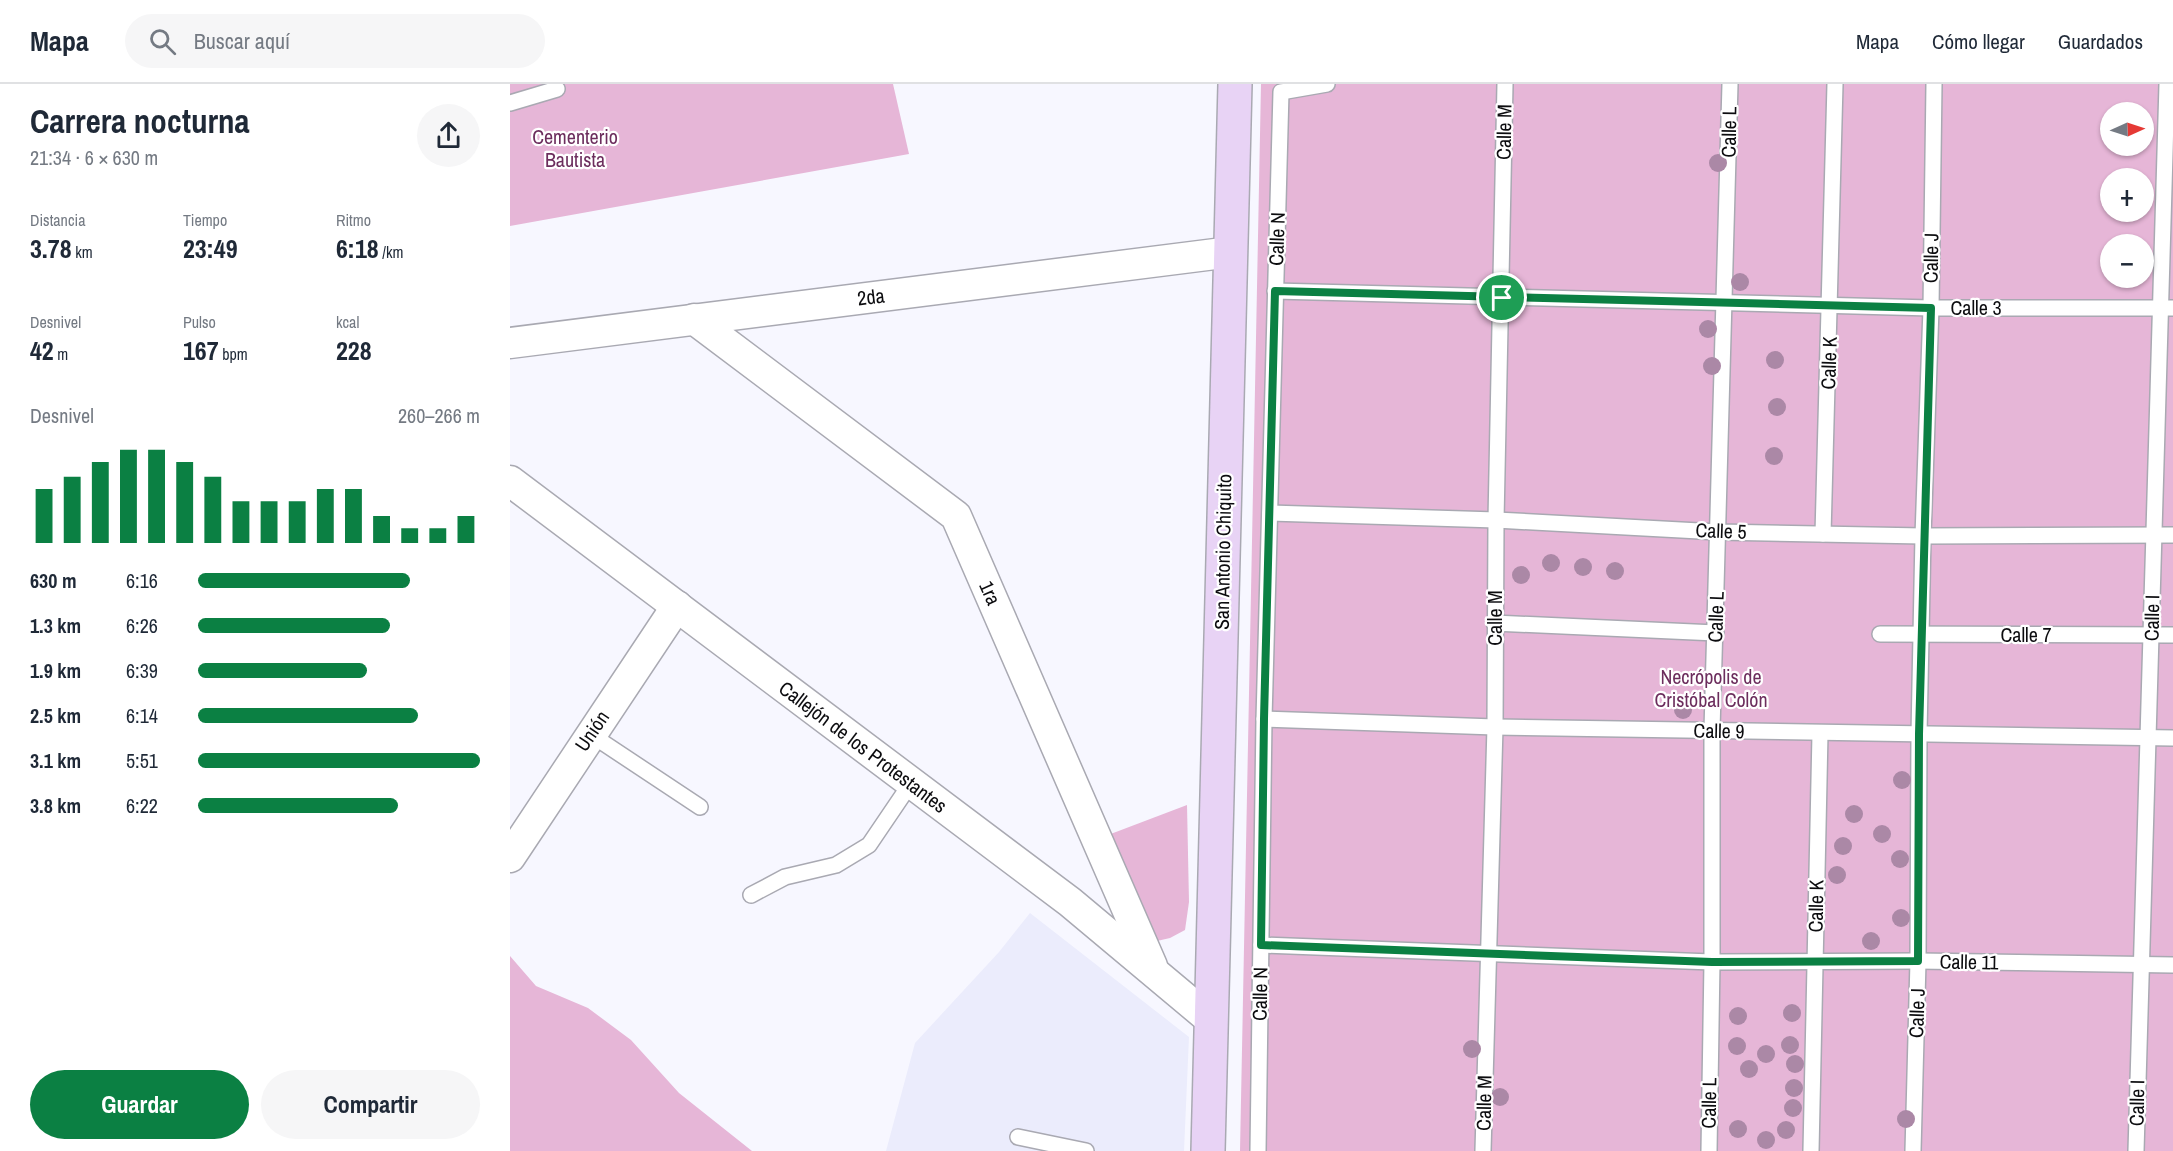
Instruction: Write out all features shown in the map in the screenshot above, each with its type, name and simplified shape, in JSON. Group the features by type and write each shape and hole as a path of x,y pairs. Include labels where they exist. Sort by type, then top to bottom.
{"main road":[{"name":"San Antonio Chiquito","path":"1208,1151 1235,84"}],"street":[{"name":"2da","path":"510,343 1231,252"},
{"name":"1ra","path":"694,320 956,516 1154,971"},
{"name":"Callejón de los Protestantes","path":"510,481 1070,902 1211,1020"},
{"name":"Unión","path":"510,857 676,606"}],"lane":[{"name":"Calle N","path":"1258,1151 1264,719 1281,92 1327,84"},
{"name":"Calle M","path":"1483,1151 1495,727 1494,623 1505,84"},
{"name":"Calle L","path":"1708,1151 1712,962 1712,730 1730,84"},
{"name":"Calle K","path":"1823,534 1831,305 1835,84"},
{"name":"Calle J","path":"1913,1151 1918,961 1919,734 1931,308 1934,84"},
{"name":"Calle I","path":"2136,1151 2154,535 2167,308 2167,84"},
{"path":"510,103 557,89"},
{"name":"Calle 3","path":"1275,291 1931,308 2167,308"},
{"name":"Calle 5","path":"1270,513 1496,520 1718,532 1923,536 2173,535"},
{"path":"1494,623 1716,633"},
{"name":"Calle 7","path":"1880,634 2173,635"},
{"name":"Calle 9","path":"1264,719 1820,734 2173,738"},
{"path":"590,734 700,807"},
{"name":"Calle K","path":"1810,1151 1820,734"},
{"path":"751,895 784,877 836,865 869,845 911,783"},
{"name":"Calle 11","path":"1261,945 1712,962 1918,961 2173,965"},
{"path":"1017,1137 1086,1151"}],"shaded area":[{"path":"1030,913 1189,1037 1184,1151 886,1151 915,1043 999,952"}],"green space":[{"name":"Cementerio Bautista","path":"510,84 893,84 909,154 510,226"},
{"name":"Necrópolis de Cristóbal Colón","path":"1261,84 2173,84 2173,1151 1240,1151"},
{"path":"1187,805 1189,902 1185,930 1170,938 1157,941 1108,835"},
{"path":"510,956 536,986 588,1008 631,1040 679,1093 752,1151 510,1151"}],"route":[{"path":"1275,291 1502,298 1931,308 1919,734 1918,961 1712,962 1261,945 1264,719 1275,291"}]}
